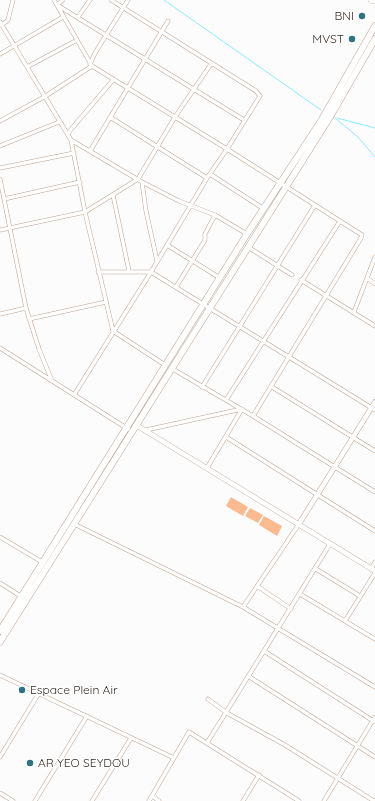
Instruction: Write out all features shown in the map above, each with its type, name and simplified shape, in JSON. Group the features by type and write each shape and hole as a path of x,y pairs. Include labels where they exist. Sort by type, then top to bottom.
{"highway":[{"path":"0,631 74,524 168,366 248,247 375,26"},
{"path":"207,306 220,278 247,234 330,117 375,39"},
{"path":"0,642 42,562 130,430 136,425 168,366"}],"main road":[{"path":"371,0 375,1"}],"street":[{"path":"13,0 8,20 1,24 71,140 98,272 113,331 375,492"},
{"path":"54,0 91,65 113,80 227,149 362,236 272,387 253,416"},
{"path":"57,5 63,0"},
{"path":"78,17 90,0"},
{"path":"74,395 151,272 207,178 259,99 258,93 111,0"},
{"path":"0,121 44,97 91,65 106,34 128,0"},
{"path":"57,5 244,120"},
{"path":"0,54 63,17"},
{"path":"90,151 168,21"},
{"path":"27,68 77,40"},
{"path":"0,230 85,212 138,179 158,148 175,117 210,64"},
{"path":"68,133 113,80"},
{"path":"110,117 207,178"},
{"path":"0,146 59,122"},
{"path":"71,140 142,182 180,201 191,204 215,215 247,234"},
{"path":"0,168 74,153"},
{"path":"210,174 264,208"},
{"path":"0,180 26,308 38,349 52,381"},
{"path":"4,199 80,182"},
{"path":"142,182 146,211 157,261"},
{"path":"113,195 129,271"},
{"path":"202,387 315,205"},
{"path":"176,288 205,240 205,234 215,215"},
{"path":"226,400 301,280 340,221"},
{"path":"167,245 220,278"},
{"path":"248,247 292,275"},
{"path":"354,312 375,257"},
{"path":"98,272 151,272 373,409"},
{"path":"367,278 375,284"},
{"path":"301,280 375,326"},
{"path":"29,319 106,302"},
{"path":"0,314 26,308"},
{"path":"0,348 130,430"},
{"path":"272,387 375,451"},
{"path":"243,607 299,524 334,467 373,409 375,402"},
{"path":"146,430 242,409"},
{"path":"207,468 242,409"},
{"path":"136,425 374,571"},
{"path":"226,437 375,531"},
{"path":"74,524 243,607 375,687"},
{"path":"0,536 42,562"},
{"path":"207,743 279,629 330,544"},
{"path":"345,621 374,571 375,562"},
{"path":"316,569 360,596"},
{"path":"0,583 24,598"},
{"path":"257,586 291,609"},
{"path":"300,594 375,639"},
{"path":"264,651 374,720 324,801"},
{"path":"0,675 174,758"},
{"path":"248,676 375,757"},
{"path":"0,757 39,693"},
{"path":"208,699 227,712 339,778 374,801"},
{"path":"35,801 87,716"},
{"path":"148,801 189,732 299,801"},
{"path":"92,801 131,738"},
{"path":"243,801 259,775"},
{"path":"0,793 13,801"},
{"path":"152,796 159,801"}],"shaded area":[{"path":"231,497 248,507 243,516 226,506"},
{"path":"250,508 263,515 258,523 245,516"},
{"path":"264,516 282,526 277,536 259,525"}],"waterway":[{"path":"164,0 321,110"},
{"path":"335,118 358,137 375,157"},
{"path":"337,118 375,128"}],"place":[{"name":"BNI","path":"362,16"},
{"name":"MVST","path":"352,39"},
{"name":"Espace Plein Air","path":"22,690"},
{"name":"AR YEO SEYDOU","path":"30,763"}]}
